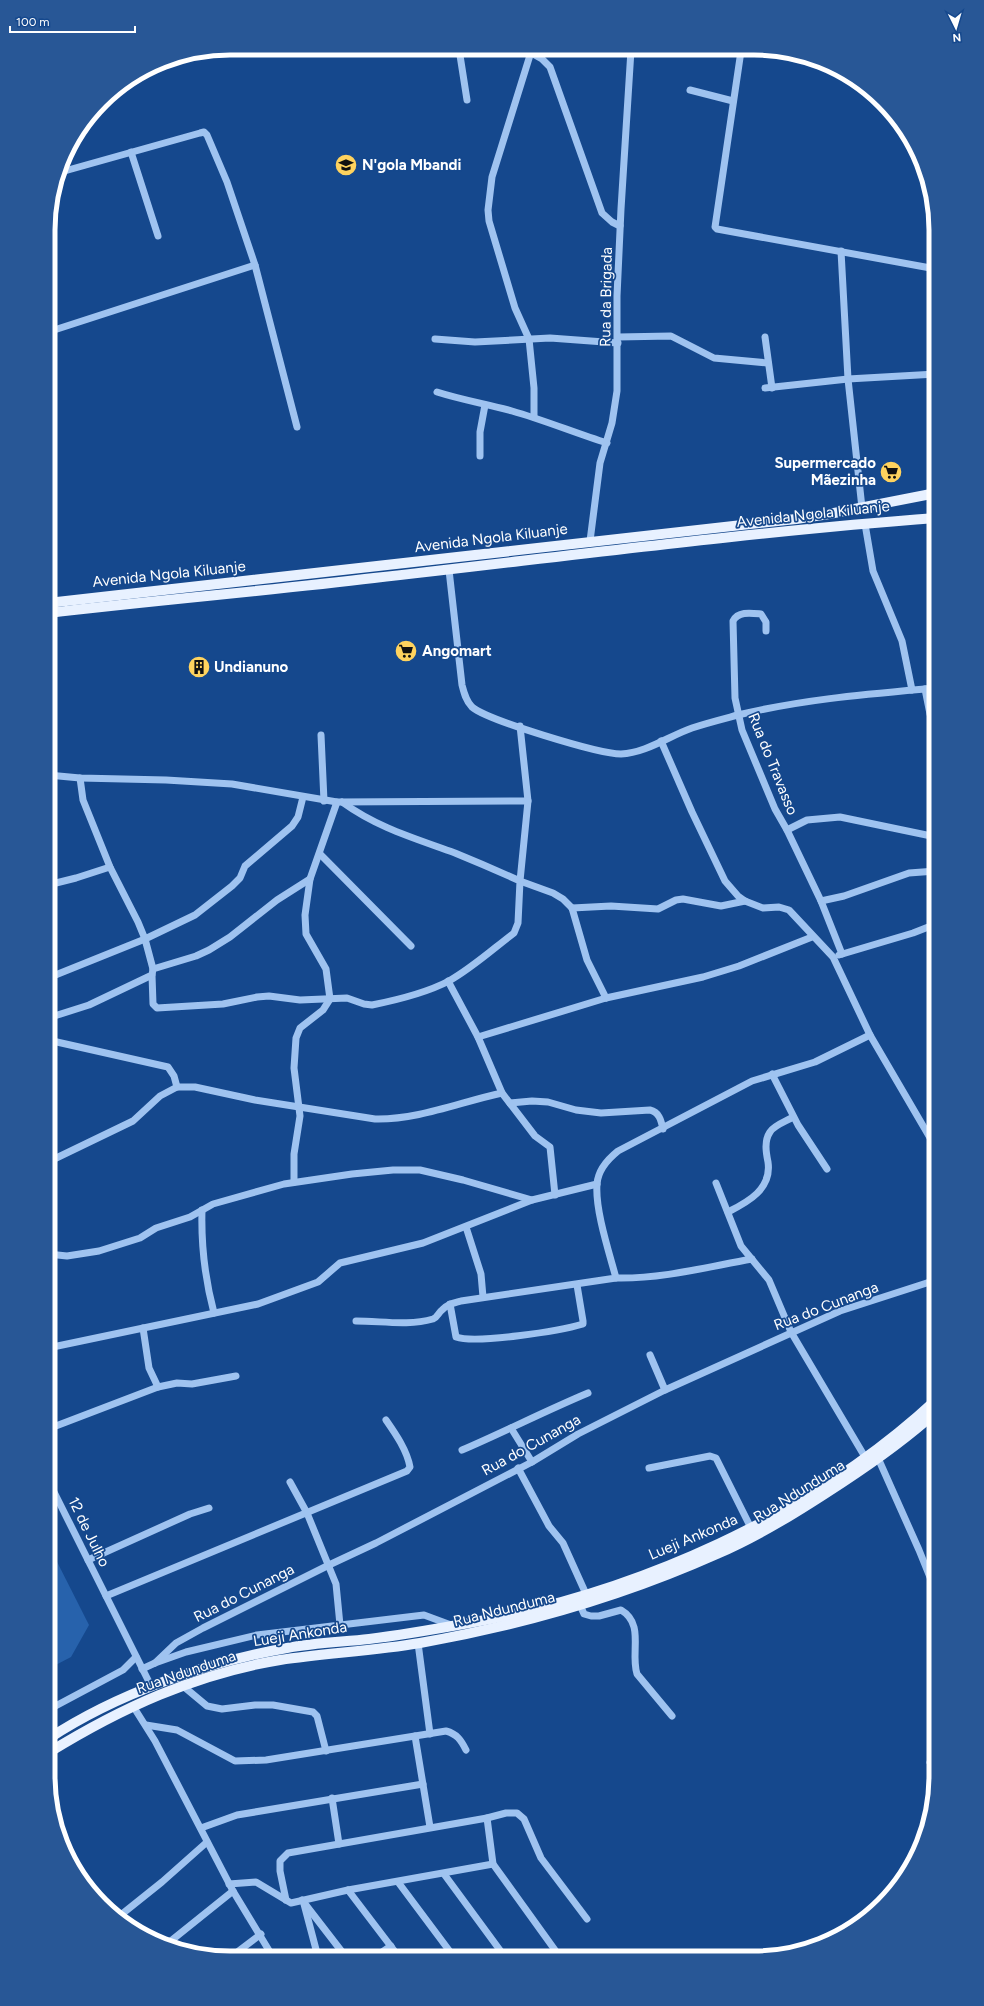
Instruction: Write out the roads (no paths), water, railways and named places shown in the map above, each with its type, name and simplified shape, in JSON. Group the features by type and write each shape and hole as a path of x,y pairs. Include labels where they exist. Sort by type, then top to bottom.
{"main road":[{"name":"Avenida Ngola Kiluanje","path":"55,602 796,519 929,495"},
{"name":"Avenida Ngola Kiluanje","path":"55,612 449,570 632,548 929,519"},
{"name":"Lueji Ankonda","path":"55,1734 104,1708 151,1686 217,1665 284,1648 370,1639 453,1626 526,1612 586,1594 656,1569 751,1528 828,1483 901,1430 929,1406"},
{"name":"Rua Ndunduma","path":"55,1749 155,1695 233,1670 280,1660 418,1643 472,1633 580,1605 655,1580 755,1536 807,1506 878,1458 929,1420"}],"street":[{"path":"460,55 467,100"},
{"path":"532,55 492,177 488,210 489,222 510,293 529,340 534,388 534,417"},
{"path":"536,55 550,67 602,213 612,222 620,226"},
{"name":"Rua da Brigada","path":"590,541 600,463 607,443 615,406 620,226 631,55"},
{"path":"740,55 715,227 717,229 929,268"},
{"path":"690,90 733,101"},
{"path":"65,171 200,132 204,132 207,135 227,182 255,265 297,427"},
{"path":"131,152 158,236"},
{"path":"840,252 848,380 862,508"},
{"path":"55,330 255,265"},
{"path":"435,339 475,342 570,339 618,340 671,336 714,358 768,363"},
{"path":"766,337 769,388 848,380 929,374"},
{"path":"438,392 461,400 485,404 534,417 607,443"},
{"path":"480,456 480,432 485,404"},
{"path":"865,524 873,571 902,641 912,690"},
{"path":"449,570 462,685 467,701 479,712 489,717 609,753 637,751 692,728 780,706 837,697 929,689"},
{"name":"Rua do Travasso","path":"766,631 766,622 761,614 740,614 735,617 733,621 735,698 738,716 771,800 821,901 842,954"},
{"path":"925,689 929,709"},
{"path":"80,778 83,800 110,867 145,939 153,972 153,1004 157,1008 223,1004 269,996 300,1000 347,998 372,1005 430,989 448,981 462,973 514,933 518,923 520,881 528,801 520,726"},
{"path":"321,735 324,801"},
{"path":"661,741 722,877 738,896 745,901 762,908 786,908 812,937 833,957 870,1035 929,1136"},
{"path":"55,776 80,778 214,782 324,801 340,802 528,801"},
{"path":"55,975 145,939 195,915 232,886 240,878 245,866 292,826 298,817 303,797"},
{"path":"294,1182 293,1163 299,1127 294,1068 296,1038 300,1028 323,1010 330,999 326,969 306,934 305,915 310,879 340,802"},
{"path":"340,802 381,826 455,853 520,881 553,893 563,899 572,908 588,960 606,998"},
{"path":"787,830 807,820 840,817 929,836"},
{"path":"320,854 411,946"},
{"path":"55,883 110,867"},
{"path":"821,901 844,896 909,873 929,872"},
{"path":"55,1016 89,1005 153,972 208,950 230,937 277,900 310,879"},
{"path":"572,908 611,906 658,909 676,900 684,899 721,906 745,901"},
{"path":"833,957 929,927"},
{"path":"478,1037 606,998 703,977 739,966 812,937"},
{"path":"448,981 478,1037 502,1093 535,1136 550,1147 555,1195"},
{"path":"616,1278 601,1221 597,1184 600,1173 609,1159 618,1151 752,1081 815,1062 870,1035"},
{"path":"55,1042 168,1067 174,1076 177,1087"},
{"path":"772,1074 793,1117 827,1169"},
{"path":"55,1159 133,1121 160,1096 177,1087 194,1087 247,1098 375,1119 391,1119 427,1113 463,1102 502,1093"},
{"path":"510,1104 532,1101 548,1102 576,1110 601,1113 650,1110 655,1111 658,1114 663,1128"},
{"path":"728,1212 752,1199 761,1189 768,1175 765,1147 768,1135 772,1129 793,1117"},
{"path":"55,1255 79,1255 128,1242 156,1228 190,1216 213,1204 294,1182 386,1171 420,1170 463,1180 532,1200"},
{"path":"716,1183 741,1246 760,1268 775,1290 791,1332 865,1457"},
{"path":"55,1347 258,1304 318,1282 340,1263 345,1261 402,1250 466,1227 532,1200 597,1184"},
{"path":"202,1210 203,1257 207,1286 214,1313"},
{"path":"466,1227 481,1274 483,1297"},
{"path":"356,1321 380,1321 396,1324 434,1318 450,1304 483,1297 577,1285 616,1278 642,1279 669,1276 752,1259"},
{"name":"Rua do Cunanga","path":"155,1663 176,1643 329,1565 376,1543 532,1462 578,1434 665,1390 791,1332 840,1312 929,1282"},
{"path":"450,1304 456,1337 468,1340 509,1337 582,1324 583,1321 577,1285"},
{"path":"143,1328 149,1368 158,1387"},
{"path":"650,1355 665,1390"},
{"path":"55,1426 158,1387 172,1384 192,1384 236,1376"},
{"path":"462,1450 588,1393"},
{"path":"106,1596 407,1471 410,1467 409,1462 396,1434 386,1420"},
{"path":"511,1428 532,1462"},
{"path":"649,1468 710,1456 716,1458 751,1528"},
{"path":"878,1458 929,1575"},
{"path":"518,1468 549,1526 563,1543 586,1594"},
{"path":"290,1482 307,1513 336,1584 340,1625"},
{"name":"12 de Julho","path":"55,1500 88,1560 151,1686"},
{"path":"88,1560 190,1514 209,1508"},
{"path":"580,1605 584,1614 591,1616 621,1610 626,1613 634,1624 636,1637 635,1667 637,1674 672,1716"},
{"name":"Lueji Ankonda","path":"155,1663 186,1652 236,1639 340,1625 424,1615 453,1626"},
{"path":"418,1643 430,1734"},
{"path":"55,1706 123,1670 136,1657"},
{"path":"142,1669 155,1663"},
{"path":"183,1686 207,1706 222,1709 255,1705 273,1705 313,1712 317,1716 326,1751"},
{"path":"134,1706 146,1725 201,1828 229,1884 261,1934 270,1951"},
{"path":"146,1725 177,1730 235,1761 266,1760 446,1731 454,1733 466,1750"},
{"path":"415,1736 430,1827"},
{"path":"201,1828 238,1815 332,1798 423,1784"},
{"path":"332,1798 339,1844"},
{"path":"286,1900 280,1871 280,1861 288,1853 487,1818 506,1813 517,1813 524,1819 541,1858 587,1918"},
{"path":"487,1818 493,1864 556,1951"},
{"path":"122,1914 208,1842"},
{"path":"229,1884 256,1882 291,1903 348,1890 493,1864"},
{"path":"444,1874 501,1951"},
{"path":"398,1882 450,1951"},
{"path":"348,1890 395,1951"},
{"path":"170,1941 233,1891"},
{"path":"302,1900 316,1951"},
{"path":"302,1900 341,1951"},
{"path":"239,1951 261,1934"},
{"path":"384,1951 391,1946"}],"place":[{"name":"N'gola Mbandi","path":"346,165"},
{"name":"Supermercado Mãezinha","path":"891,472"},
{"name":"Angomart","path":"406,651"},
{"name":"Undianuno","path":"199,667"}]}
